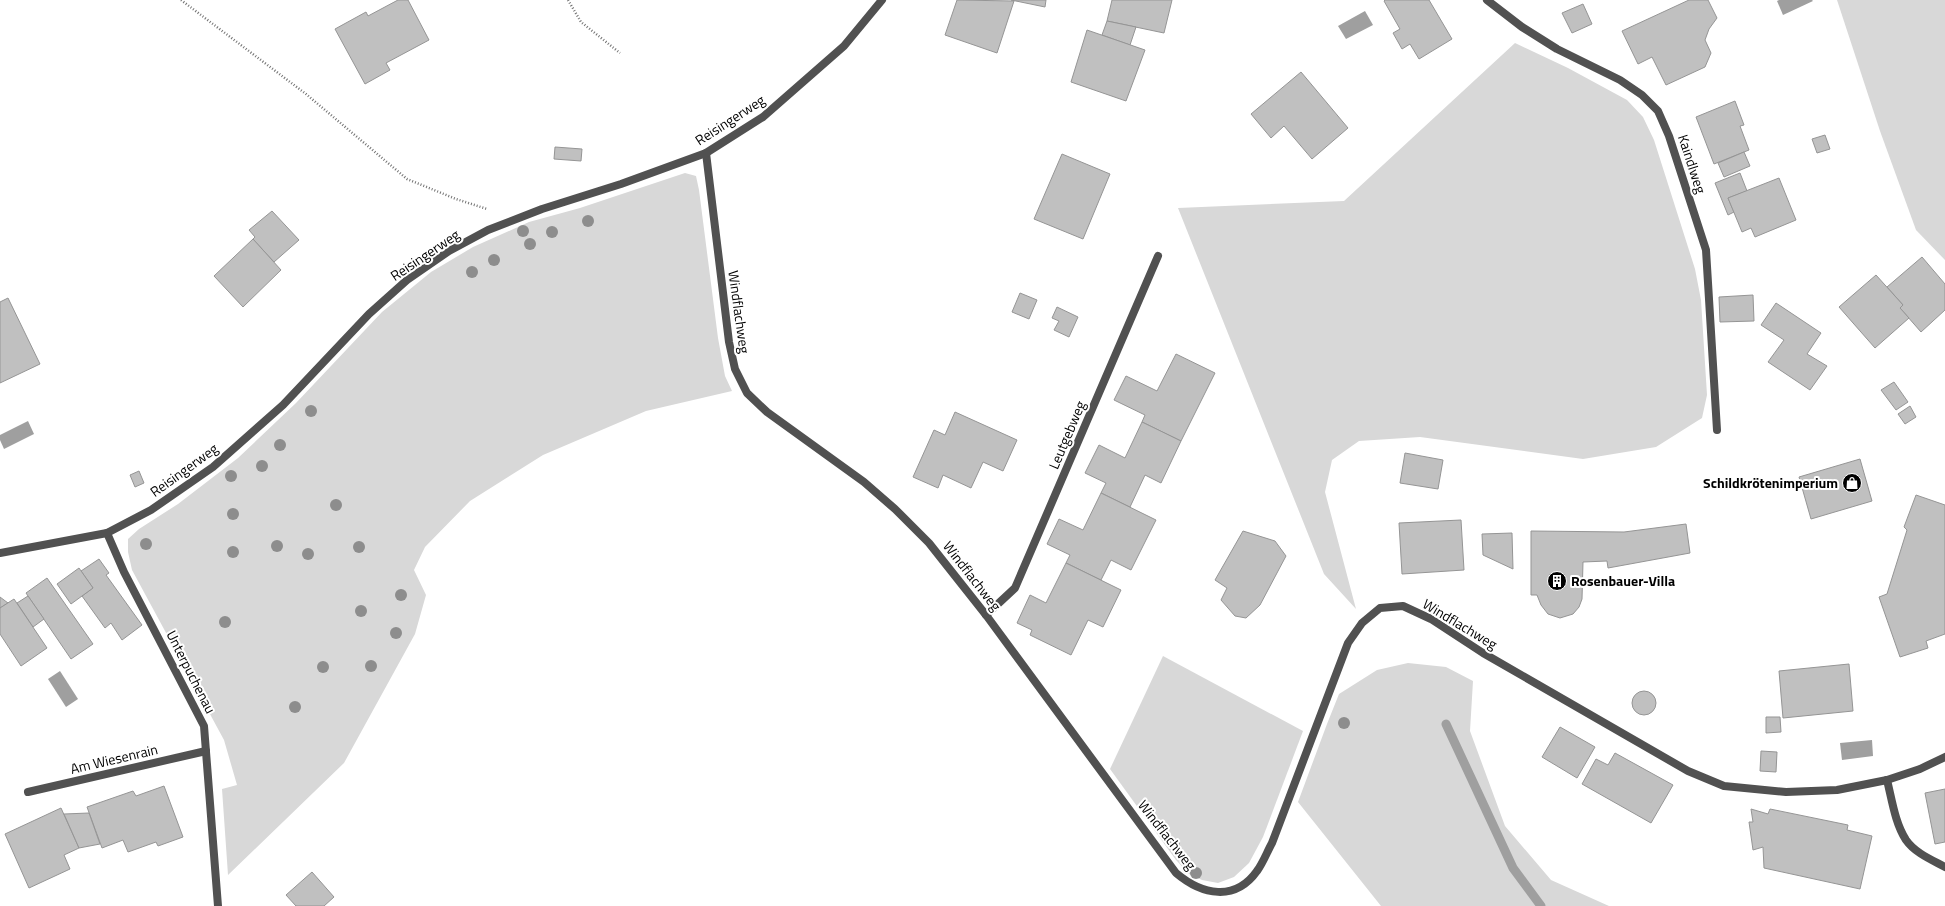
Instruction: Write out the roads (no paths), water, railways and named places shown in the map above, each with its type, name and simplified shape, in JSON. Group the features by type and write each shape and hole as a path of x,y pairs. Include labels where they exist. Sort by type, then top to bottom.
{"street":[{"name":"Reisingerweg","path":"0,554 107,533 151,510 213,467 283,405 369,314 407,280 449,251 488,230 542,209 621,184 706,153 763,117 844,46 882,0"},
{"name":"Kaindlweg","path":"1487,0 1522,27 1557,49 1620,80 1642,95 1658,112 1669,136 1706,250 1717,430"},
{"name":"Windflachweg","path":"706,153 729,342 735,369 747,392 767,412 864,482 895,509 929,543 986,615 1176,873 1189,884 1211,892 1231,891 1247,882 1257,871 1272,843 1348,643 1362,623 1380,608 1403,606 1431,619 1483,653 1587,713 1688,770 1724,786 1786,792 1837,790 1887,780 1920,769 1945,757"},
{"name":"Leutgebweg","path":"986,615 1015,588 1158,256"},
{"name":"Unterpuchenau","path":"107,533 124,572 204,726 218,906"},
{"name":"Am Wiesenrain","path":"28,792 206,751"},
{"path":"1887,780 1896,817 1906,841 1920,853 1945,867"}],"waterway":[{"path":"1446,724 1513,868 1541,906"}],"place":[{"name":"Schildkrötenimperium","path":"1852,483"},
{"name":"Rosenbauer-Villa","path":"1557,581"}]}
